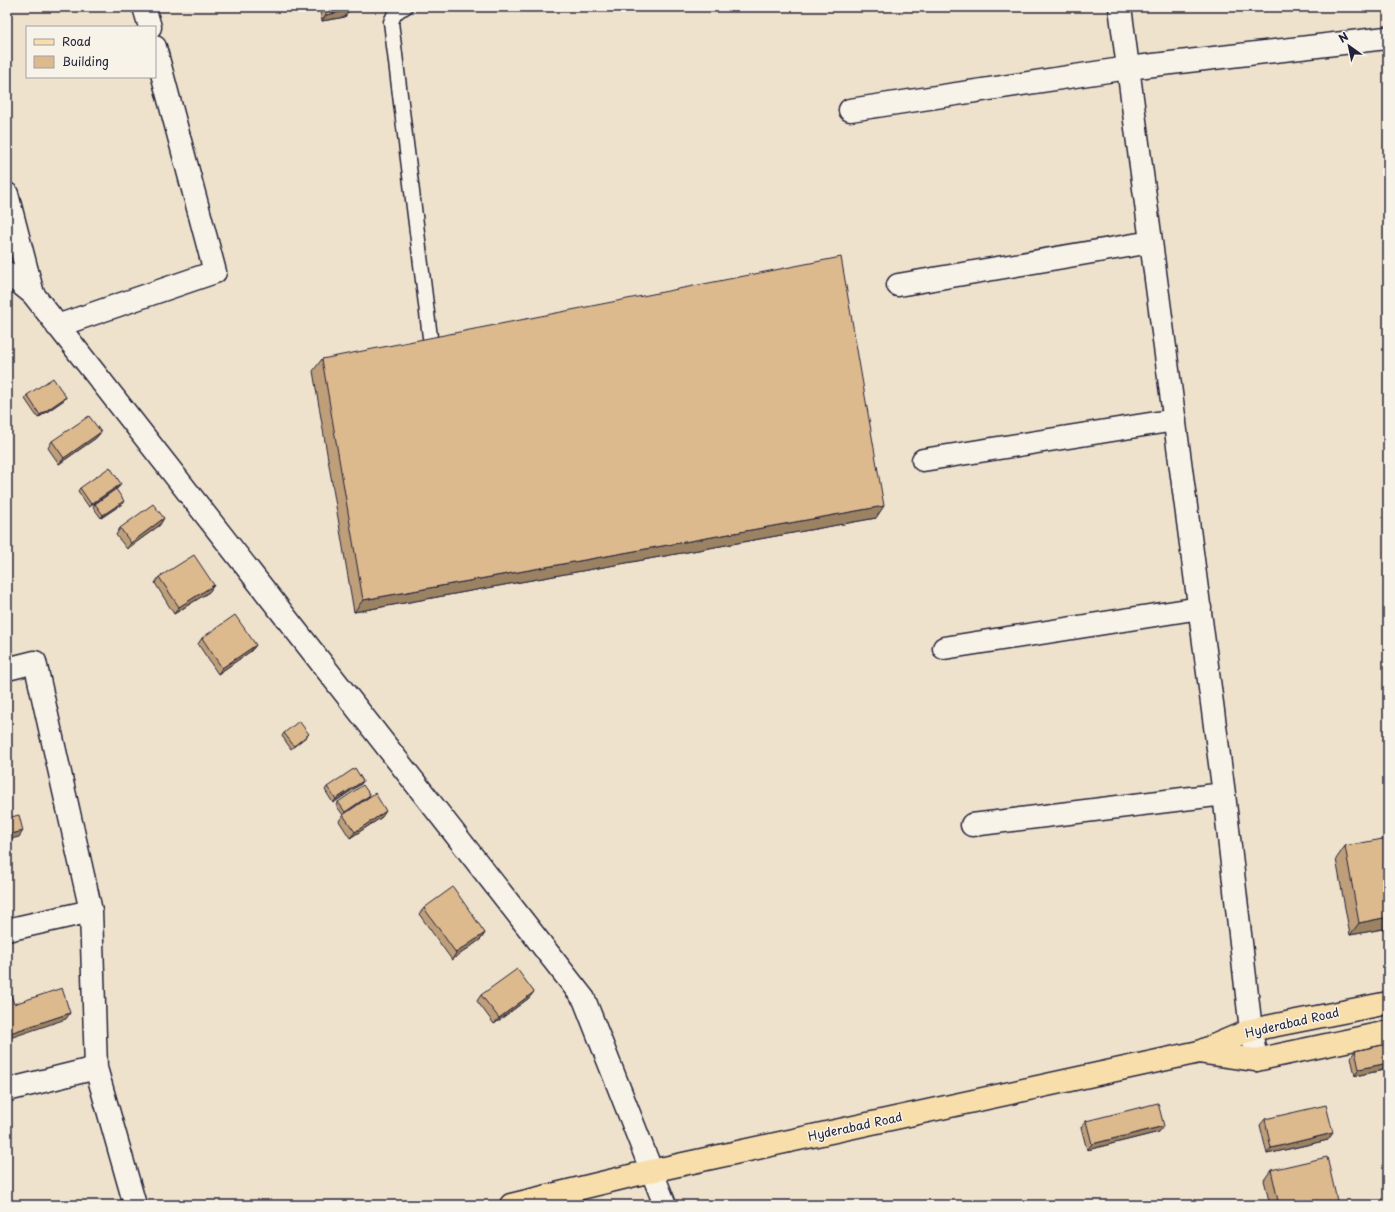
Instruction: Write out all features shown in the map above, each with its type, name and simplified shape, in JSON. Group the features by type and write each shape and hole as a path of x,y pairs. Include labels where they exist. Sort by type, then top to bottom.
{"main road":[{"name":"Hyderabad Road","path":"511,1205 651,1171 1199,1052 1251,1030 1388,1003"},
{"name":"Hyderabad Road","path":"1199,1052 1256,1060 1388,1032"}],"street":[{"path":"144,7 150,26"},
{"path":"1120,7 1200,608 1224,794 1251,1030 1256,1060"},
{"path":"850,110 1128,68 1386,38"},
{"path":"57,326 215,272 156,51"},
{"path":"7,194 33,294"},
{"path":"898,284 1151,242"},
{"path":"7,273 33,294 584,999 665,1205"},
{"path":"923,460 1175,420"},
{"path":"944,648 1200,608"},
{"path":"7,669 35,662 91,911 96,1068 135,1205"},
{"path":"972,825 1224,794"},
{"path":"7,930 91,911"},
{"path":"7,1090 96,1068"}],"lane":[{"path":"405,7 393,15 391,22 430,337"}],"building":[{"path":"325,7 348,7 349,10 326,15"},
{"path":"841,257 884,506 363,600 322,359"},
{"path":"53,378 66,397 40,415 27,395"},
{"path":"89,416 101,432 64,458 52,441"},
{"path":"110,467 121,484 91,504 80,488"},
{"path":"116,489 124,501 103,515 95,504"},
{"path":"153,504 164,518 131,543 120,528"},
{"path":"194,555 214,585 179,607 159,577"},
{"path":"235,615 256,645 222,668 202,638"},
{"path":"299,721 309,734 294,746 284,733"},
{"path":"355,768 363,781 336,799 327,787"},
{"path":"363,785 370,795 345,812 338,802"},
{"path":"375,793 386,811 355,832 343,815"},
{"path":"19,815 23,831 7,835 7,818"},
{"path":"1388,838 1388,917 1359,923 1345,846"},
{"path":"453,887 485,933 456,953 424,908"},
{"path":"517,969 534,992 499,1018 481,995"},
{"path":"7,984 14,1004 62,988 70,1013 7,1034"},
{"path":"1388,1044 1388,1063 1359,1069 1355,1051"},
{"path":"1158,1103 1164,1126 1092,1144 1086,1121"},
{"path":"1326,1105 1333,1133 1271,1148 1265,1119"},
{"path":"1327,1157 1338,1205 1279,1205 1271,1170"}]}
